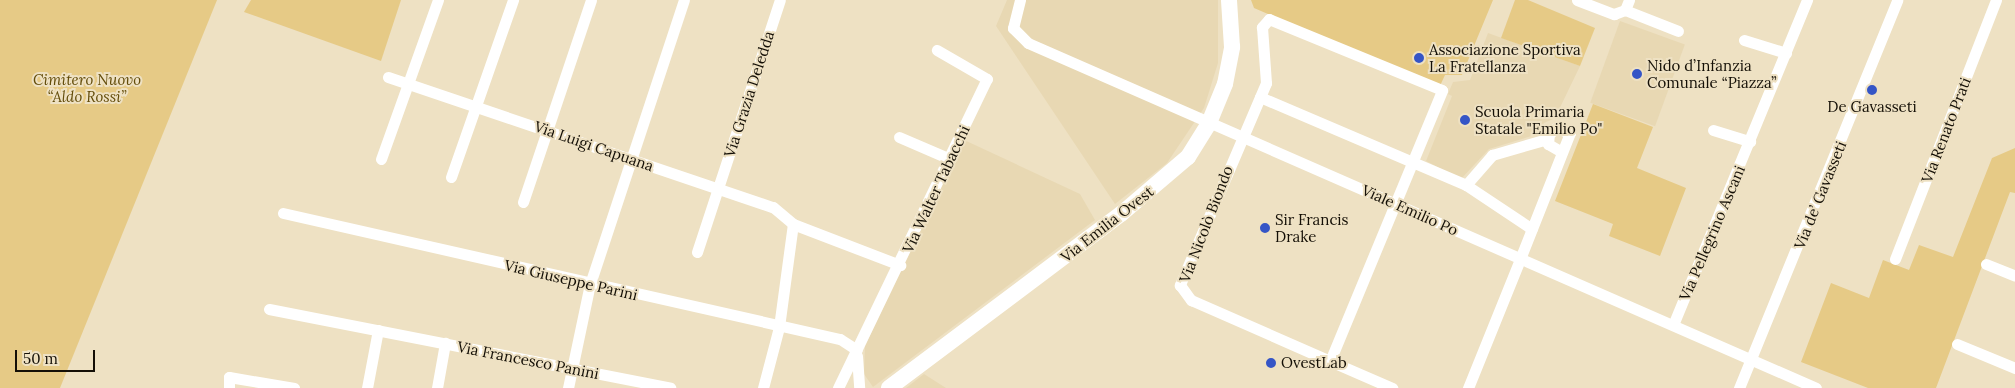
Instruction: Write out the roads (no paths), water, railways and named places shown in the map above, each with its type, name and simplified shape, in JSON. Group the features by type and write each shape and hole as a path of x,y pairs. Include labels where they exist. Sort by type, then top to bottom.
{"main road":[{"name":"Via Emilia Ovest","path":"889,388 1099,231 1179,166 1205,131 1214,114 1230,60 1229,0"}],"street":[{"path":"381,159 438,0"},
{"path":"451,177 514,0"},
{"path":"524,202 591,0"},
{"path":"568,388 590,284 629,158 684,0"},
{"name":"Via Grazia Deledda","path":"697,252 780,0"},
{"name":"Viale Emilio Po","path":"1020,0 1013,23 1015,33 1028,43 1816,388"},
{"path":"1577,0 1614,14 1627,5 1678,31"},
{"name":"Via Pellegrino Ascani","path":"1674,325 1807,0"},
{"name":"Via de’ Gavasseti","path":"1739,388 1897,0"},
{"name":"Via Renato Prati","path":"1895,259 1996,0"},
{"name":"Via Nicolò Biondo","path":"1392,388 1191,300 1182,291 1180,285 1241,137 1266,83 1263,24 1273,19 1442,90 1414,163"},
{"path":"1744,40 1786,53"},
{"name":"Via Walter Tabacchi","path":"838,388 900,265 987,79 937,50"},
{"name":"Via Luigi Capuana","path":"388,77 773,207 793,224 900,265"},
{"path":"1260,97 1466,185 1532,229"},
{"path":"1466,185 1492,155 1548,139 1556,128 1566,129 1570,133 1468,388"},
{"path":"1713,130 1750,141"},
{"path":"899,137 950,159"},
{"path":"1548,139 1551,149 1562,152"},
{"path":"1330,361 1414,163"},
{"name":"Via Giuseppe Parini","path":"283,213 779,328 840,339 857,350"},
{"path":"763,388 779,328 793,224"},
{"path":"1986,264 2015,276"},
{"name":"Via Francesco Panini","path":"269,309 670,388"},
{"path":"367,388 378,330"},
{"name":"Via Francesco Panini","path":"437,388 445,343"},
{"path":"1957,344 2015,368"},
{"name":"Via Walter Tabacchi","path":"842,388 857,350"},
{"name":"Via Walter Tabacchi","path":"857,350 855,380 859,388"},
{"path":"229,383 294,388"}],"place":[{"name":"Associazione Sportiva La Fratellanza","path":"1419,58"},
{"name":"Nido d’Infanzia Comunale “Piazza”","path":"1637,74"},
{"name":"De Gavasseti","path":"1872,90"},
{"name":"Scuola Primaria Statale \"Emilio Po\"","path":"1465,120"},
{"name":"Sir Francis Drake","path":"1265,228"},
{"name":"OvestLab","path":"1271,363"}],"park label":[{"name":"Cimitero Nuovo “Aldo Rossi”","path":"87,88"}]}
